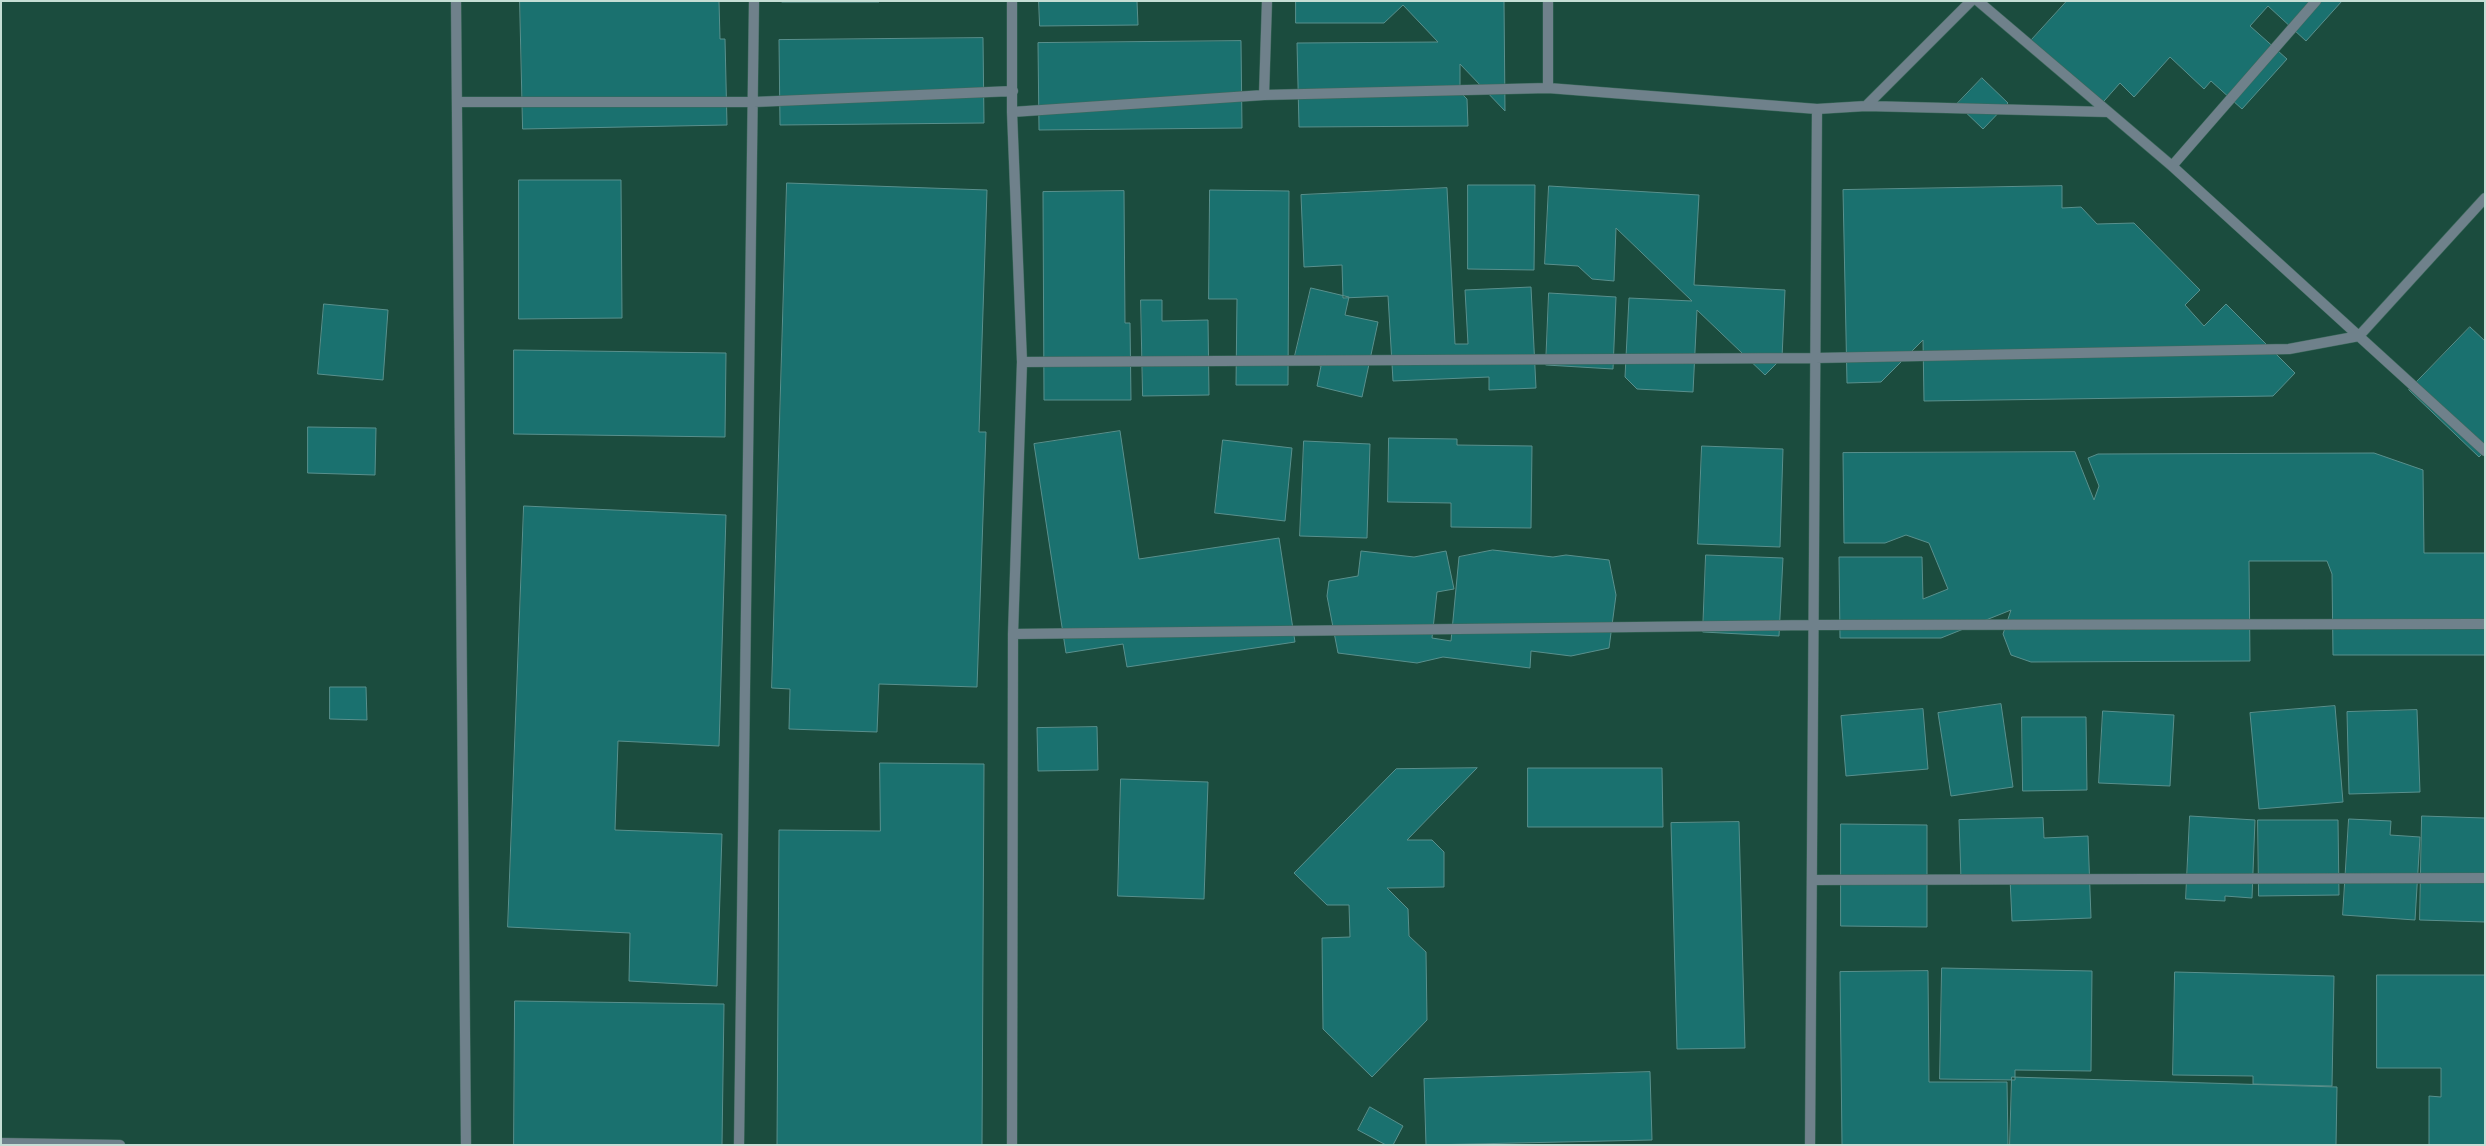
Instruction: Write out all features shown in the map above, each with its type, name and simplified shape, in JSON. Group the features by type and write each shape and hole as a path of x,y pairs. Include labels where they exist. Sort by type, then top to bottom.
{"street":[{"path":"456,1 459,102 466,1145"},
{"path":"739,1145 754,1"},
{"path":"1012,1 1012,112 1022,362 1013,634 1012,1145"},
{"path":"1264,95 1267,1"},
{"path":"1548,1 1548,88"},
{"path":"1866,106 1971,1"},
{"path":"1978,1 2172,166 2485,451"},
{"path":"2172,166 2316,1"},
{"path":"1012,112 1264,95 1548,88 1817,109 1866,106 2108,112"},
{"path":"459,102 754,102 1013,92"},
{"path":"1810,1145 1817,109"},
{"path":"1022,362 1815,358 2289,349 2359,336 2485,198"},
{"path":"1013,634 1814,626 2485,624"},
{"path":"1812,880 2485,878"},
{"path":"1,1143 120,1145"}],"building":[{"path":"520,1 719,1 720,39 725,39 727,125 523,129"},
{"path":"879,1 879,2 782,2"},
{"path":"1039,1 1137,1 1138,25 1040,26"},
{"path":"1296,1 1504,1 1505,111 1460,64 1460,92 1467,99 1468,126 1299,127 1297,43 1438,42 1403,5 1384,23 1296,23"},
{"path":"2067,1 2342,1 2306,41 2268,6 2250,26 2287,59 2242,109 2211,81 2204,89 2170,57 2134,97 2120,83 2097,109 2027,45"},
{"path":"983,38 984,123 780,125 779,40"},
{"path":"1241,41 1242,128 1039,130 1038,43"},
{"path":"1982,78 2008,103 1983,129 1957,104"},
{"path":"519,180 621,180 622,318 519,319"},
{"path":"787,183 987,190 979,432 986,432 977,687 879,684 877,732 789,729 790,689 772,688"},
{"path":"1468,185 1535,185 1534,270 1468,269"},
{"path":"1549,186 1699,195 1694,285 1785,290 1782,358 1765,375 1697,310 1693,392 1637,389 1625,377 1629,298 1692,301 1616,228 1614,281 1592,279 1578,266 1545,264"},
{"path":"2062,186 2062,208 2081,207 2097,224 2134,223 2200,290 2185,305 2204,326 2226,304 2295,373 2273,396 1924,401 1923,340 1881,382 1847,383 1843,190"},
{"path":"1447,188 1455,344 1468,344 1465,290 1531,287 1536,388 1489,390 1489,377 1393,381 1388,296 1343,298 1342,265 1304,267 1301,195"},
{"path":"1210,190 1289,191 1288,385 1236,385 1237,299 1209,299"},
{"path":"1124,191 1125,323 1130,323 1131,400 1044,400 1043,192"},
{"path":"1311,288 1349,297 1345,315 1378,322 1362,397 1317,386 1321,366 1294,360"},
{"path":"1549,293 1616,297 1613,369 1546,365"},
{"path":"1141,300 1162,300 1162,321 1208,320 1209,395 1143,396"},
{"path":"324,304 388,310 383,380 318,374"},
{"path":"2470,327 2485,341 2485,451 2479,457 2409,390"},
{"path":"514,350 726,353 725,437 514,434"},
{"path":"308,427 376,428 375,475 308,473"},
{"path":"1120,431 1139,559 1279,538 1295,642 1127,667 1123,644 1066,653 1034,444"},
{"path":"1389,438 1457,439 1457,445 1532,446 1531,528 1451,527 1451,503 1388,502"},
{"path":"1223,440 1292,448 1285,521 1215,513"},
{"path":"1304,441 1370,444 1367,538 1300,536"},
{"path":"1702,446 1783,449 1780,547 1698,544"},
{"path":"2075,452 2094,500 2099,486 2088,458 2098,454 2374,453 2423,470 2424,553 2485,553 2485,655 2333,655 2332,574 2327,561 2249,561 2250,661 2031,662 2011,655 2003,634 2011,610 1941,638 1840,638 1839,557 1922,557 1923,599 1948,589 1929,543 1906,535 1885,543 1844,543 1843,453"},
{"path":"524,506 726,515 719,746 618,741 615,830 722,834 717,986 629,981 630,933 508,927"},
{"path":"1493,550 1553,557 1566,555 1609,560 1616,595 1609,648 1571,656 1531,651 1530,668 1443,657 1417,663 1338,653 1327,596 1329,581 1358,576 1361,551 1414,557 1446,551 1454,589 1437,592 1432,638 1451,641 1459,557"},
{"path":"1706,555 1783,558 1779,636 1703,632"},
{"path":"330,687 366,687 367,720 330,719"},
{"path":"2001,704 2013,787 1951,796 1938,713"},
{"path":"2335,706 2343,802 2259,809 2250,713"},
{"path":"1923,709 1928,769 1846,776 1841,716"},
{"path":"2417,710 2420,792 2349,794 2347,712"},
{"path":"2103,711 2174,715 2170,786 2099,783"},
{"path":"2022,717 2086,717 2087,790 2023,791"},
{"path":"1097,727 1098,770 1038,771 1037,728"},
{"path":"880,763 984,764 982,1145 777,1145 779,830 880,831"},
{"path":"1477,768 1407,840 1432,840 1444,852 1444,887 1387,888 1408,909 1409,936 1426,952 1427,1020 1372,1077 1323,1029 1322,938 1350,937 1349,905 1327,905 1294,873 1396,769"},
{"path":"1528,768 1662,768 1663,827 1528,827"},
{"path":"1121,779 1208,782 1204,899 1118,896"},
{"path":"2190,816 2255,820 2252,898 2225,896 2225,901 2186,899"},
{"path":"2422,816 2485,818 2485,922 2420,920"},
{"path":"2043,818 2044,838 2088,836 2091,918 2012,921 2010,878 1961,880 1959,820"},
{"path":"2349,819 2391,821 2390,835 2420,837 2415,920 2343,915"},
{"path":"2258,820 2338,820 2339,895 2259,896"},
{"path":"1739,822 1745,1048 1677,1049 1671,823"},
{"path":"1841,824 1927,825 1927,927 1841,926"},
{"path":"1942,968 2092,971 2091,1071 2015,1070 2015,1080 1940,1079"},
{"path":"1928,971 1929,1082 2007,1082 2008,1145 1842,1145 1840,972"},
{"path":"2175,972 2334,976 2332,1086 2253,1084 2253,1076 2173,1075"},
{"path":"2377,975 2485,975 2485,1145 2429,1145 2429,1096 2441,1097 2441,1068 2377,1068"},
{"path":"515,1001 724,1004 722,1145 514,1145"},
{"path":"1650,1072 1652,1140 1426,1145 1424,1079"},
{"path":"2012,1077 2337,1087 2336,1145 2010,1145"},
{"path":"1370,1107 1403,1126 1393,1145 1386,1145 1358,1130"}]}
